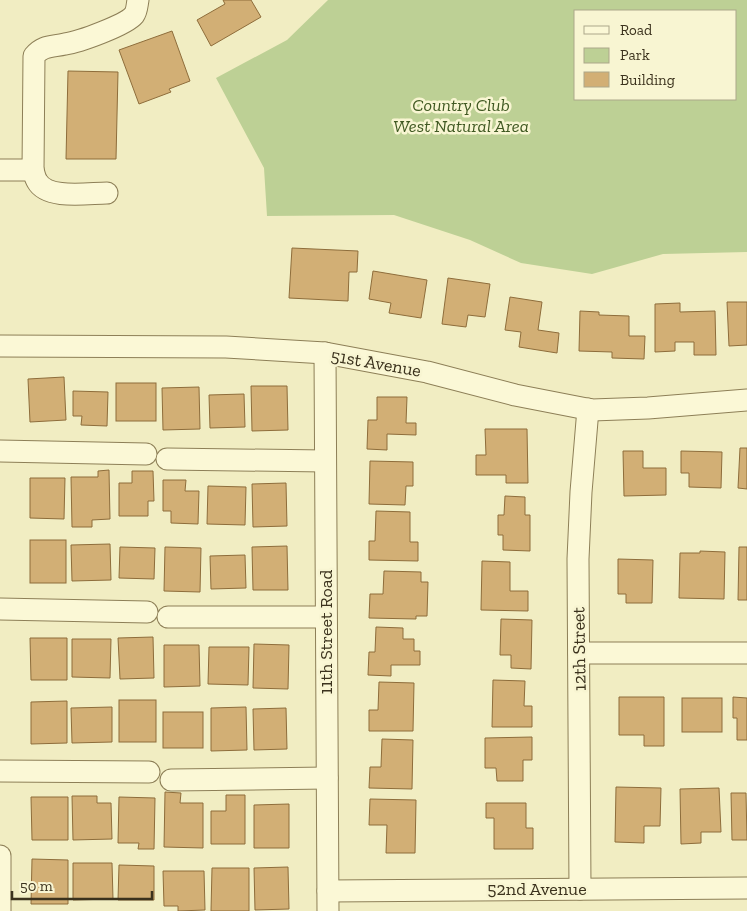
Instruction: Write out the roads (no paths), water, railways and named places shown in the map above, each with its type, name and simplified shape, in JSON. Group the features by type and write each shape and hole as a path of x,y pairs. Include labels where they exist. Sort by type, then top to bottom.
{"street":[{"path":"107,193 57,194 46,190 37,182 33,170 34,56 39,50 48,46 78,41 118,25 134,15 138,0"},
{"path":"0,170 33,170"},
{"name":"51st Avenue","path":"0,346 226,348 326,353 427,372 515,395 588,409 648,408 747,400"},
{"name":"11th Street Road","path":"326,353 328,901"},
{"name":"12th Street","path":"580,889 578,559 588,409"},
{"path":"0,451 146,454"},
{"path":"167,459 326,461"},
{"path":"0,609 147,612"},
{"path":"168,617 326,617"},
{"path":"579,653 747,653"},
{"path":"0,771 149,772"},
{"path":"171,780 327,778"},
{"path":"0,856 0,911"},
{"name":"52nd Avenue","path":"328,901 580,889 747,888"}],"park label":[{"name":"Country Club West Natural Area","path":"461,115"}]}
